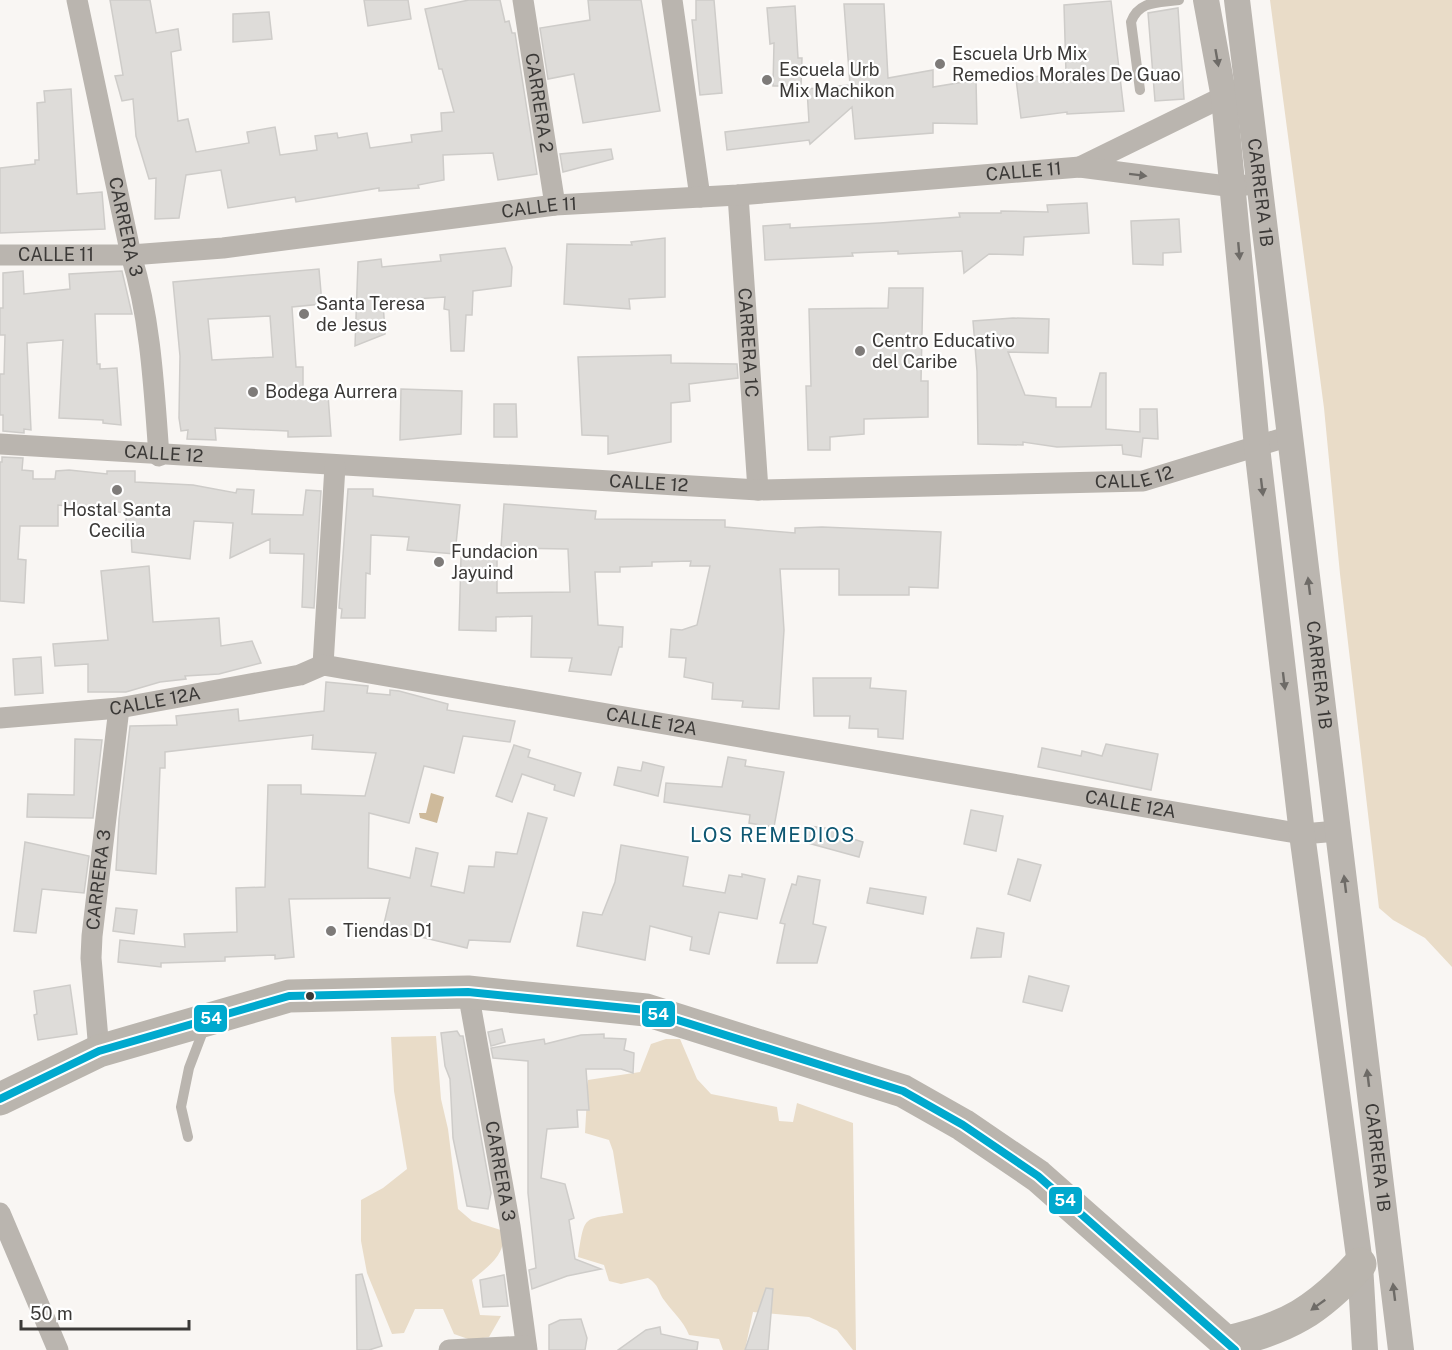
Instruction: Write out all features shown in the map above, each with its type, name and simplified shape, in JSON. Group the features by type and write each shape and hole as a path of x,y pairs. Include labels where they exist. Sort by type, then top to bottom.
{"highway":[{"path":"0,1099 99,1051 289,996 468,992 646,1010 903,1091 963,1125 1038,1176 1231,1346 1301,1317 1333,1294 1359,1264"}],"street":[{"name":"CARRERA 3","path":"77,0 131,255 139,282 153,376 159,456"},
{"name":"CARRERA 2","path":"523,0 555,205"},
{"path":"672,0 700,197"},
{"name":"CARRERA 1B","path":"1206,0 1224,98 1257,447 1302,834 1359,1264 1365,1350"},
{"name":"CARRERA 1B","path":"1238,0 1401,1350"},
{"path":"1080,167 1224,98 1247,83"},
{"name":"CALLE 11","path":"0,255 131,255 223,248 555,205 738,195 1080,167"},
{"path":"1080,167 1234,187 1259,183"},
{"name":"CARRERA 1C","path":"738,195 758,490"},
{"name":"CALLE 12","path":"0,444 159,456 758,490 1143,481 1290,436"},
{"path":"323,665 335,466"},
{"name":"CALLE 12A","path":"0,718 119,708 300,675 323,665 1302,834 1338,831"},
{"name":"CARRERA 3","path":"99,1051 91,958 92,936 119,708"},
{"name":"CARRERA 3","path":"468,992 510,1226 526,1348"},
{"path":"0,1213 58,1350"},
{"path":"449,1350 526,1348"}],"lane":[{"path":"1140,90 1131,22 1135,12 1144,4 1179,0"},
{"path":"188,1137 181,1107 189,1068 208,1020"}],"shaded area":[{"path":"1270,0 1452,0 1452,967 1425,938 1393,920 1379,908 1340,574 1324,408"},
{"path":"431,793 444,797 437,823 420,818 419,813 426,813"},
{"path":"436,1036 441,1099 448,1129 458,1209 472,1221 504,1231 504,1240 499,1254 472,1280 480,1315 501,1316 489,1337 471,1340 454,1334 443,1309 415,1309 404,1333 392,1334 367,1273 361,1241 361,1200 383,1188 407,1169 394,1091 391,1037"},
{"path":"666,1039 680,1039 697,1079 711,1094 777,1107 779,1121 793,1122 797,1103 853,1123 856,1350 853,1350 837,1330 809,1317 753,1312 745,1350 723,1350 719,1339 689,1335 656,1286 648,1278 621,1284 609,1281 604,1265 578,1257 582,1233 588,1221 593,1218 623,1213 613,1151 609,1140 585,1133 588,1080 640,1072 651,1044"}],"building":[{"path":"110,0 150,0 156,33 178,29 181,50 171,52 178,121 188,119 196,152 249,143 247,132 275,127 280,155 317,150 315,136 337,133 338,138 367,133 370,148 412,142 411,135 442,131 441,113 454,112 442,69 439,69 425,9 469,0 500,0 505,22 509,21 512,33 515,33 537,174 498,180 493,153 443,155 444,180 418,185 419,188 379,191 379,188 296,202 295,197 228,208 221,170 186,175 179,218 155,219 156,178 149,179 136,136 133,99 122,101 115,76 123,75"},
{"path":"364,0 408,0 411,19 368,26"},
{"path":"588,0 641,0 660,111 583,123 574,74 548,79 540,28 590,20"},
{"path":"696,0 714,0 722,93 700,95 692,20 696,20"},
{"path":"1111,1 1124,111 1067,114 1067,112 1021,118 1016,79 1066,73 1064,5"},
{"path":"844,4 884,4 888,78 933,70 933,87 976,80 977,124 933,123 933,133 855,139 852,107 810,144 809,140 727,150 725,132 809,122 807,89 850,85"},
{"path":"795,6 798,58 802,58 801,86 773,86 774,43 770,44 767,8"},
{"path":"1178,8 1184,99 1155,101 1148,13"},
{"path":"269,12 272,39 233,42 233,14"},
{"path":"71,89 77,194 102,192 105,229 0,233 0,168 35,164 35,160 39,160 37,103 45,102 44,91"},
{"path":"611,149 613,159 563,172 560,154"},
{"path":"1087,203 1089,233 1024,237 1023,255 989,254 964,273 962,251 898,254 898,251 852,253 853,256 765,260 763,226 790,224 790,228 880,223 960,217 959,213 1048,212 1047,205"},
{"path":"1179,219 1181,252 1163,253 1163,265 1133,264 1131,221"},
{"path":"665,238 665,297 629,299 630,309 564,304 567,244 632,245 631,242"},
{"path":"505,248 512,267 511,286 473,291 472,315 466,315 464,351 451,351 449,310 444,309 445,297 383,301 385,334 355,346 358,262 381,259 382,267 441,261 440,255"},
{"path":"319,269 322,304 292,307 296,367 303,367 303,396 328,395 331,436 288,437 288,431 215,428 216,440 187,439 188,430 181,431 179,418 180,356 173,282","holes":["270,316 273,357 212,360 208,319"]},
{"path":"23,271 24,294 70,289 69,274 122,271 132,314 95,314 97,364 100,364 100,369 117,368 121,425 103,423 103,420 59,418 63,340 27,343 31,430 24,429 24,433 3,431 3,415 0,415 0,374 4,374 5,335 0,335 0,308 3,308 3,273"},
{"path":"889,288 923,288 921,381 928,381 928,417 864,419 864,434 830,437 830,450 808,450 806,386 811,386 809,309 888,308"},
{"path":"1013,318 1049,319 1048,353 1008,352 1025,395 1056,398 1056,407 1091,407 1100,373 1106,373 1106,429 1140,432 1140,409 1157,409 1158,439 1143,438 1141,457 1123,454 1122,445 1057,447 1023,442 1023,445 978,444 977,371 973,321"},
{"path":"671,355 671,363 737,364 738,378 689,384 690,401 671,403 671,442 608,454 608,436 582,435 578,357"},
{"path":"401,389 462,391 461,434 400,440"},
{"path":"494,404 516,404 517,437 494,437"},
{"path":"2,457 23,458 22,470 33,471 33,479 55,479 56,471 107,474 107,471 135,471 135,482 193,485 236,493 237,489 254,490 252,514 303,515 306,490 321,491 314,608 302,607 304,554 270,553 270,539 230,558 233,523 194,521 190,559 132,552 131,535 124,535 127,513 58,505 58,526 20,526 18,559 26,560 24,603 0,601 0,462 2,462"},
{"path":"348,489 373,489 373,496 460,505 455,554 407,550 409,537 371,535 370,574 366,573 365,618 341,618 342,609 339,608"},
{"path":"504,504 596,511 595,519 725,520 725,527 795,533 795,528 822,527 941,532 938,588 909,587 909,595 839,595 839,569 780,569 784,630 779,709 742,707 743,701 712,699 713,683 684,677 686,658 669,657 671,629 682,630 697,625 710,566 690,566 691,561 652,562 652,566 620,567 620,572 595,572 598,625 623,627 622,647 619,647 611,675 569,671 572,658 531,657 532,616 496,617 496,631 459,630 461,557 497,558 497,593 570,592 568,549 501,548"},
{"path":"149,566 153,622 219,618 221,646 252,641 261,663 219,674 185,676 186,679 160,682 126,692 88,692 88,664 55,666 53,644 108,640 101,571"},
{"path":"41,657 43,693 15,695 13,659"},
{"path":"813,678 871,678 870,688 906,691 903,739 878,737 878,729 849,728 850,716 814,716"},
{"path":"326,682 368,686 367,693 390,695 390,690 399,691 448,704 447,710 515,721 510,742 463,736 454,773 424,766 409,823 369,813 368,868 410,878 416,848 438,853 431,886 464,893 469,866 494,867 496,852 517,854 528,813 547,818 510,942 469,940 467,948 383,928 390,898 289,899 294,957 275,959 275,955 225,957 225,961 161,963 161,967 118,962 120,940 185,947 184,934 237,932 236,888 265,887 268,785 301,785 301,794 365,796 376,753 312,749 313,735 165,752 165,768 160,768 156,874 116,870 119,819 130,726 177,725 176,716 238,709 239,721 324,711"},
{"path":"75,739 102,740 93,818 27,817 28,794 74,795"},
{"path":"1106,744 1158,754 1151,790 1038,767 1042,748 1081,756 1082,751 1102,756"},
{"path":"514,745 530,750 528,757 581,773 574,796 554,790 555,785 522,774 512,802 496,796"},
{"path":"728,757 746,760 745,766 784,772 774,827 749,823 750,815 664,802 666,783 722,787"},
{"path":"643,762 664,767 658,796 614,785 618,767 641,771"},
{"path":"971,810 1003,816 996,851 964,844"},
{"path":"809,826 854,832 853,839 863,842 859,857 804,842"},
{"path":"25,842 89,856 84,893 42,889 36,933 14,931"},
{"path":"621,845 688,857 683,886 725,893 729,875 742,877 742,874 765,879 757,919 719,912 709,954 690,950 692,937 650,926 645,960 577,946 583,912 602,915 615,882"},
{"path":"1018,859 1041,865 1030,901 1008,894"},
{"path":"798,876 820,880 813,924 826,927 817,963 777,963 785,924 780,923 792,884 796,885"},
{"path":"870,888 926,897 923,914 867,903"},
{"path":"116,908 137,910 134,934 113,931"},
{"path":"977,928 1004,933 1001,957 971,958"},
{"path":"1029,976 1069,986 1062,1011 1023,1002"},
{"path":"70,985 77,1034 38,1040 34,1015 37,1014 34,991"},
{"path":"502,1029 505,1042 491,1046 488,1032"},
{"path":"457,1031 460,1036 463,1036 491,1193 488,1209 467,1206 453,1138 450,1079 445,1066 441,1033"},
{"path":"604,1034 604,1038 626,1039 624,1050 634,1053 633,1073 621,1069 586,1069 589,1110 577,1110 578,1127 547,1129 541,1178 565,1184 574,1218 569,1220 575,1259 601,1269 567,1276 532,1289 529,1270 536,1268 528,1193 528,1061 493,1058 491,1048 544,1039 545,1044 581,1035"},
{"path":"362,1274 382,1346 369,1350 357,1350 356,1275"},
{"path":"504,1275 508,1306 483,1307 480,1280"},
{"path":"766,1288 773,1289 768,1350 745,1350"},
{"path":"581,1319 587,1338 585,1350 549,1350 549,1325 560,1320"},
{"path":"660,1327 661,1334 698,1342 697,1350 618,1350 646,1330"}],"transit line":[{"name":"54","path":"0,1099 99,1051 289,996 468,992 646,1010 903,1091 963,1125 1038,1176 1235,1350"}],"place":[{"name":"Escuela Urb Mix Remedios Morales De Guao","path":"940,64"},
{"name":"Escuela Urb Mix Machikon","path":"767,80"},
{"name":"Santa Teresa de Jesus","path":"304,314"},
{"name":"Centro Educativo del Caribe","path":"860,351"},
{"name":"Bodega Aurrera","path":"253,392"},
{"name":"Hostal Santa Cecilia","path":"117,490"},
{"name":"Fundacion Jayuind","path":"439,562"},
{"name":"Tiendas D1","path":"331,931"}],"district":[{"name":"LOS REMEDIOS","path":"773,835"}]}
